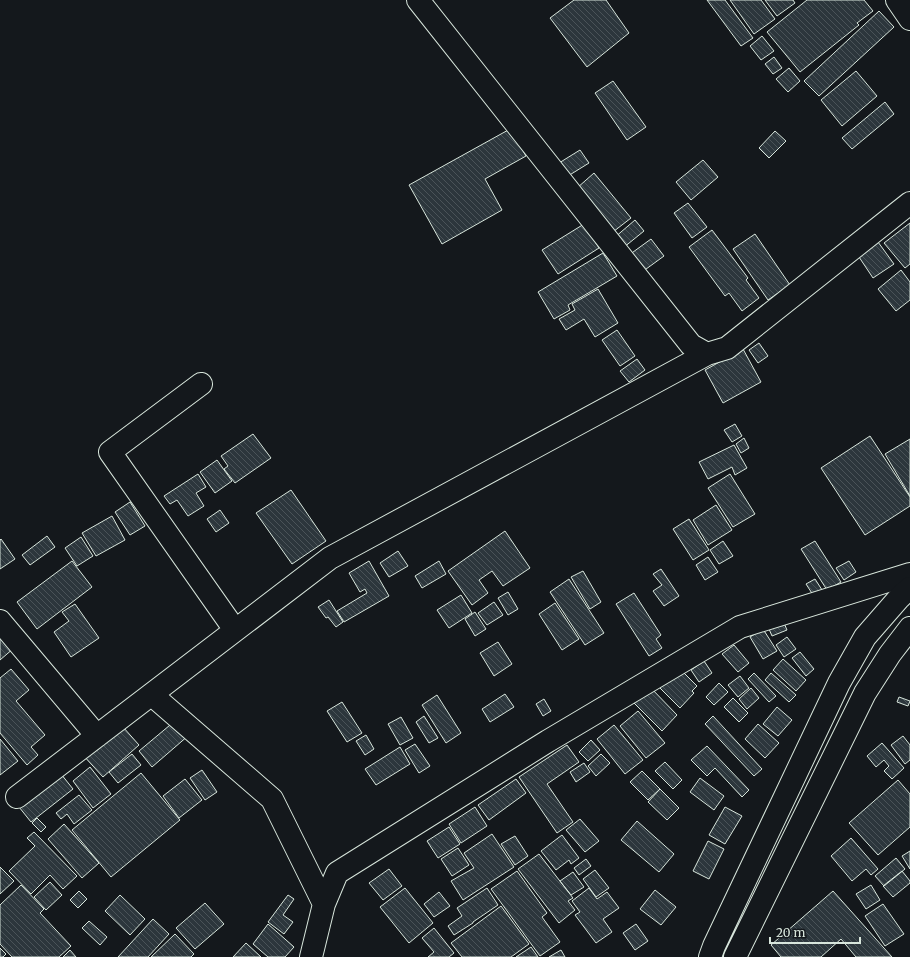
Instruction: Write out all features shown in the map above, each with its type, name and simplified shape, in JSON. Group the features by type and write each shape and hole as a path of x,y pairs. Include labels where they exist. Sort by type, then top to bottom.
{"street":[{"path":"418,0 691,345 707,354"},
{"path":"896,0 910,19"},
{"path":"17,797 330,558 707,354 727,348 910,203"},
{"path":"200,384 110,452 236,630"},
{"path":"311,957 324,904 337,873 548,741 740,627 910,574"},
{"path":"710,957 839,683 865,637 899,598 910,588"},
{"path":"0,620 96,736"},
{"path":"735,957 865,693 890,654 910,628"},
{"path":"152,695 272,799 324,904"}],"building":[{"path":"574,0 606,0 629,33 587,67 550,18"},
{"path":"707,0 725,0 753,38 741,46"},
{"path":"730,0 761,0 775,19 754,34"},
{"path":"765,0 793,0 795,3 777,16"},
{"path":"807,0 864,0 873,11 857,23 859,25 800,72 767,32"},
{"path":"879,11 894,27 819,96 804,81"},
{"path":"762,36 774,51 761,60 750,46"},
{"path":"774,57 782,68 773,74 765,64"},
{"path":"789,68 800,81 788,92 776,79"},
{"path":"856,71 877,96 842,126 821,100"},
{"path":"613,81 646,127 627,140 595,93"},
{"path":"885,102 894,114 852,149 842,138"},
{"path":"510,129 526,156 485,179 502,210 442,244 409,185"},
{"path":"775,131 786,141 769,158 759,148"},
{"path":"580,150 589,163 568,176 559,163"},
{"path":"703,160 718,177 691,200 676,182"},
{"path":"594,173 631,218 609,235 577,188"},
{"path":"688,203 707,227 692,238 674,213"},
{"path":"635,220 644,231 623,248 614,238"},
{"path":"910,223 910,264 905,268 884,243"},
{"path":"584,224 599,248 558,274 542,250"},
{"path":"712,230 748,278 746,280 759,298 742,311 729,293 725,296 689,247"},
{"path":"755,234 790,285 768,300 733,249"},
{"path":"651,239 664,256 642,272 629,255"},
{"path":"878,242 894,264 873,278 859,257"},
{"path":"603,253 617,276 568,305 570,310 554,319 538,292"},
{"path":"901,270 910,282 910,300 896,311 878,289"},
{"path":"598,289 618,323 595,337 584,319 566,330 559,319 575,310 572,304"},
{"path":"617,330 635,356 620,366 602,340"},
{"path":"759,343 768,356 758,363 749,350"},
{"path":"743,349 761,382 723,403 705,370"},
{"path":"637,359 645,370 629,382 620,371"},
{"path":"735,424 742,436 732,442 724,430"},
{"path":"253,434 271,458 235,483 224,469 228,466 221,456"},
{"path":"870,436 910,497 910,506 865,535 821,468"},
{"path":"744,438 749,448 741,453 736,444"},
{"path":"910,439 910,496 885,454"},
{"path":"734,445 747,468 735,475 732,467 708,479 699,462"},
{"path":"217,460 232,481 215,493 200,472"},
{"path":"198,474 206,487 196,493 204,506 188,516 177,500 170,504 164,496"},
{"path":"730,474 755,514 733,527 708,488"},
{"path":"291,490 326,541 292,564 256,513"},
{"path":"130,502 145,526 130,535 115,512"},
{"path":"716,505 732,530 708,545 693,520"},
{"path":"220,510 229,523 216,532 207,519"},
{"path":"112,516 125,540 96,556 82,533"},
{"path":"689,519 709,550 693,560 673,529"},
{"path":"505,531 530,568 503,586 492,571 479,580 488,593 472,605 448,571"},
{"path":"47,536 55,547 30,565 22,555"},
{"path":"81,537 93,556 77,566 65,548"},
{"path":"1,539 15,559 0,569 0,540"},
{"path":"723,541 733,556 719,564 710,550"},
{"path":"815,541 841,582 827,590 801,549"},
{"path":"398,551 408,566 389,577 380,563"},
{"path":"708,557 718,572 705,580 696,565"},
{"path":"72,561 92,587 37,629 17,602"},
{"path":"369,561 389,596 344,622 337,611 367,593 365,589 360,592 349,573"},
{"path":"439,561 446,574 422,588 415,576"},
{"path":"849,561 856,572 844,580 836,568"},
{"path":"661,569 679,596 664,606 653,591 662,585 653,574"},
{"path":"583,571 601,602 590,609 571,577"},
{"path":"569,579 604,633 585,645 550,592"},
{"path":"815,579 824,593 815,598 806,584"},
{"path":"508,592 518,609 508,615 498,598"},
{"path":"634,593 661,635 656,639 662,648 649,656 616,604"},
{"path":"461,595 472,613 449,628 437,610"},
{"path":"329,600 343,622 336,627 328,617 326,618 318,607"},
{"path":"494,602 503,615 487,625 478,613"},
{"path":"555,603 579,639 562,650 539,614"},
{"path":"75,604 99,638 71,657 54,632 69,621 62,612"},
{"path":"475,612 486,629 475,636 465,619"},
{"path":"784,623 787,630 772,636 769,629"},
{"path":"763,629 777,651 763,659 750,637"},
{"path":"0,632 14,648 0,660"},
{"path":"787,637 796,649 784,657 776,645"},
{"path":"498,642 512,664 494,676 480,653"},
{"path":"734,645 749,663 738,672 722,654"},
{"path":"800,652 814,669 806,676 792,658"},
{"path":"783,659 806,680 796,691 773,670"},
{"path":"704,661 712,673 699,682 691,670"},
{"path":"11,669 29,690 16,701 45,735 31,747 38,755 27,765 0,733 0,678"},
{"path":"672,670 679,676 683,672 697,686 692,691 694,693 680,708 657,685"},
{"path":"754,673 776,696 769,702 748,679"},
{"path":"771,673 796,695 789,702 765,680"},
{"path":"740,676 749,688 738,697 728,685"},
{"path":"719,683 728,692 714,705 706,697"},
{"path":"649,686 677,715 662,731 633,702"},
{"path":"751,688 759,698 747,709 739,699"},
{"path":"505,694 514,707 490,722 482,709"},
{"path":"437,695 461,733 446,743 422,705"},
{"path":"899,697 910,701 908,706 897,702"},
{"path":"733,698 748,713 739,722 724,707"},
{"path":"544,699 551,711 543,716 536,704"},
{"path":"342,702 362,733 347,742 327,711"},
{"path":"777,707 792,720 778,736 763,724"},
{"path":"638,711 665,743 646,758 620,726"},
{"path":"424,716 438,738 429,743 416,722"},
{"path":"713,716 762,769 754,776 705,724"},
{"path":"401,717 413,738 400,745 388,724"},
{"path":"176,720 189,735 152,767 139,751"},
{"path":"758,724 779,743 765,758 745,739"},
{"path":"614,725 643,760 625,774 597,739"},
{"path":"123,727 139,745 103,777 82,754 91,745 96,751"},
{"path":"366,735 374,749 365,755 356,741"},
{"path":"903,736 910,745 910,760 905,764 891,745"},
{"path":"0,739 18,761 0,775"},
{"path":"591,740 600,750 588,761 579,752"},
{"path":"882,743 904,768 892,779 884,771 889,766 884,760 876,767 867,756"},
{"path":"415,744 430,766 419,773 405,750"},
{"path":"567,745 579,762 547,784 573,822 557,833 519,777"},
{"path":"707,746 749,790 742,797 715,768 707,776 691,760"},
{"path":"400,747 410,764 376,785 365,769"},
{"path":"132,754 141,765 118,783 109,772"},
{"path":"601,754 610,763 596,776 588,766"},
{"path":"665,762 682,780 673,789 655,771"},
{"path":"584,763 590,772 576,782 570,772"},
{"path":"90,767 111,794 93,808 73,781"},
{"path":"57,769 73,789 31,822 15,802"},
{"path":"202,770 217,792 205,800 190,778"},
{"path":"642,771 660,789 648,800 630,782"},
{"path":"141,773 180,820 111,877 72,830"},
{"path":"700,778 724,796 714,810 690,792"},
{"path":"185,779 202,800 179,818 163,796"},
{"path":"516,779 526,793 489,820 478,805"},
{"path":"898,780 910,794 910,827 878,855 849,823"},
{"path":"660,789 679,808 667,820 648,802"},
{"path":"79,795 92,810 74,824 67,814 61,819 56,813"},
{"path":"475,807 487,826 461,843 449,824"},
{"path":"725,807 742,816 725,844 709,835"},
{"path":"37,818 46,827 41,832 32,823"},
{"path":"580,819 599,841 585,852 566,830"},
{"path":"637,821 674,854 659,872 621,840"},
{"path":"64,824 99,863 82,878 48,839"},
{"path":"449,827 460,844 438,858 427,841"},
{"path":"34,832 77,876 63,889 50,875 31,894 9,871 35,846 27,838"},
{"path":"492,834 514,867 463,900 451,881 474,868 464,853"},
{"path":"562,835 579,858 571,864 569,860 556,870 541,851"},
{"path":"515,836 528,856 515,865 501,844"},
{"path":"851,838 878,869 871,875 866,869 852,881 831,856"},
{"path":"708,841 724,849 709,879 693,871"},
{"path":"458,848 469,865 452,876 441,859"},
{"path":"910,851 910,869 902,856"},
{"path":"539,854 573,898 568,901 575,910 559,923 518,869"},
{"path":"896,858 905,869 884,886 875,876"},
{"path":"586,859 591,866 579,875 574,868"},
{"path":"0,867 14,881 0,894"},
{"path":"389,869 402,886 383,900 369,883"},
{"path":"595,870 609,888 596,897 583,879"},
{"path":"517,871 547,913 542,917 560,942 540,956 491,889"},
{"path":"902,871 910,883 893,897 883,886"},
{"path":"573,872 584,887 571,895 560,881"},
{"path":"50,882 62,895 46,910 34,897"},
{"path":"21,885 44,909 40,913 71,946 59,957 12,957 0,944 0,905"},
{"path":"871,885 880,900 866,909 856,894"},
{"path":"405,888 433,923 409,943 380,907"},
{"path":"487,888 498,905 454,935 448,926 462,916 457,908"},
{"path":"589,888 597,899 607,892 619,908 603,919 612,932 596,943 575,915 580,912 572,901"},
{"path":"655,890 676,907 661,925 640,909"},
{"path":"79,891 87,899 78,908 70,900"},
{"path":"833,891 892,957 856,957 841,939 821,957 781,957 771,945"},
{"path":"439,892 450,906 434,917 424,904"},
{"path":"120,895 145,919 130,935 105,911"},
{"path":"288,895 294,899 283,915 293,922 284,934 268,922"},
{"path":"205,903 224,924 195,949 176,928"},
{"path":"883,904 904,934 885,946 865,916"},
{"path":"501,906 529,944 511,957 462,957 451,943"},
{"path":"153,919 169,934 148,957 118,957"},
{"path":"89,921 107,937 100,945 82,928"},
{"path":"268,924 294,947 285,957 268,957 253,944"},
{"path":"636,924 648,941 635,950 623,933"},
{"path":"434,928 454,953 449,957 428,957 434,952 422,938"},
{"path":"175,934 194,954 191,957 151,957"},
{"path":"246,943 261,957 233,957"},
{"path":"531,947 538,957 516,957"},
{"path":"0,948 6,954 3,957 0,957"},
{"path":"70,950 76,957 63,957"},
{"path":"561,950 565,957 549,957"}]}
